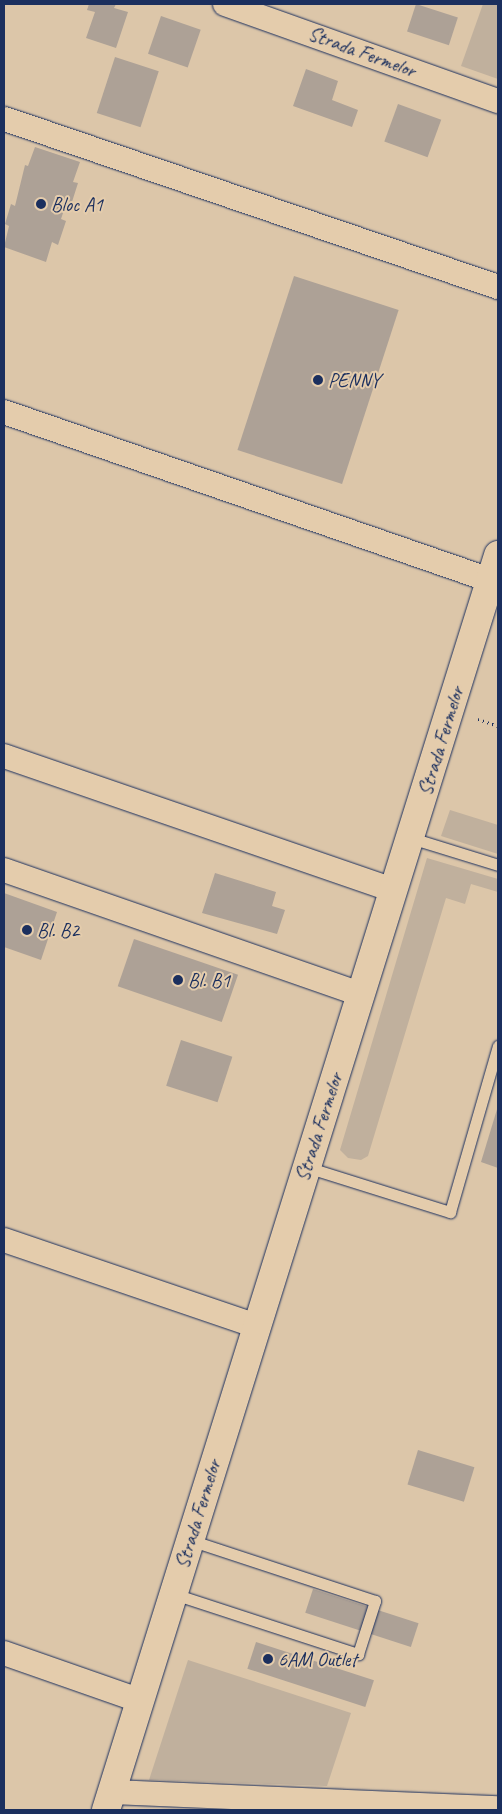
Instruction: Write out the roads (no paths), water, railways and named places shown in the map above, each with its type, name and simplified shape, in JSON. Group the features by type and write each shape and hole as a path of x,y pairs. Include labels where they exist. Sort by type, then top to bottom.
{"street":[{"name":"Strada Fermelor","path":"225,4 498,100"},
{"path":"5,119 498,287"},
{"path":"4,412 496,564"},
{"name":"Strada Fermelor","path":"109,1801 256,1326 496,564"},
{"path":"4,756 393,890"},
{"path":"4,870 361,994"},
{"path":"4,1240 256,1326"},
{"path":"4,1653 141,1700"},
{"path":"109,1801 498,1808"}],"lane":[{"path":"411,838 498,865"},
{"path":"306,1167 450,1212 498,1046"},
{"path":"174,1594 358,1654 375,1601 190,1540"}],"place":[{"name":"Bloc A1","path":"41,204"},
{"name":"PENNY","path":"318,380"},
{"name":"Bl. B2","path":"27,930"},
{"name":"Bl. B1","path":"178,980"},
{"name":"6AM Outlet","path":"268,1659"}]}
